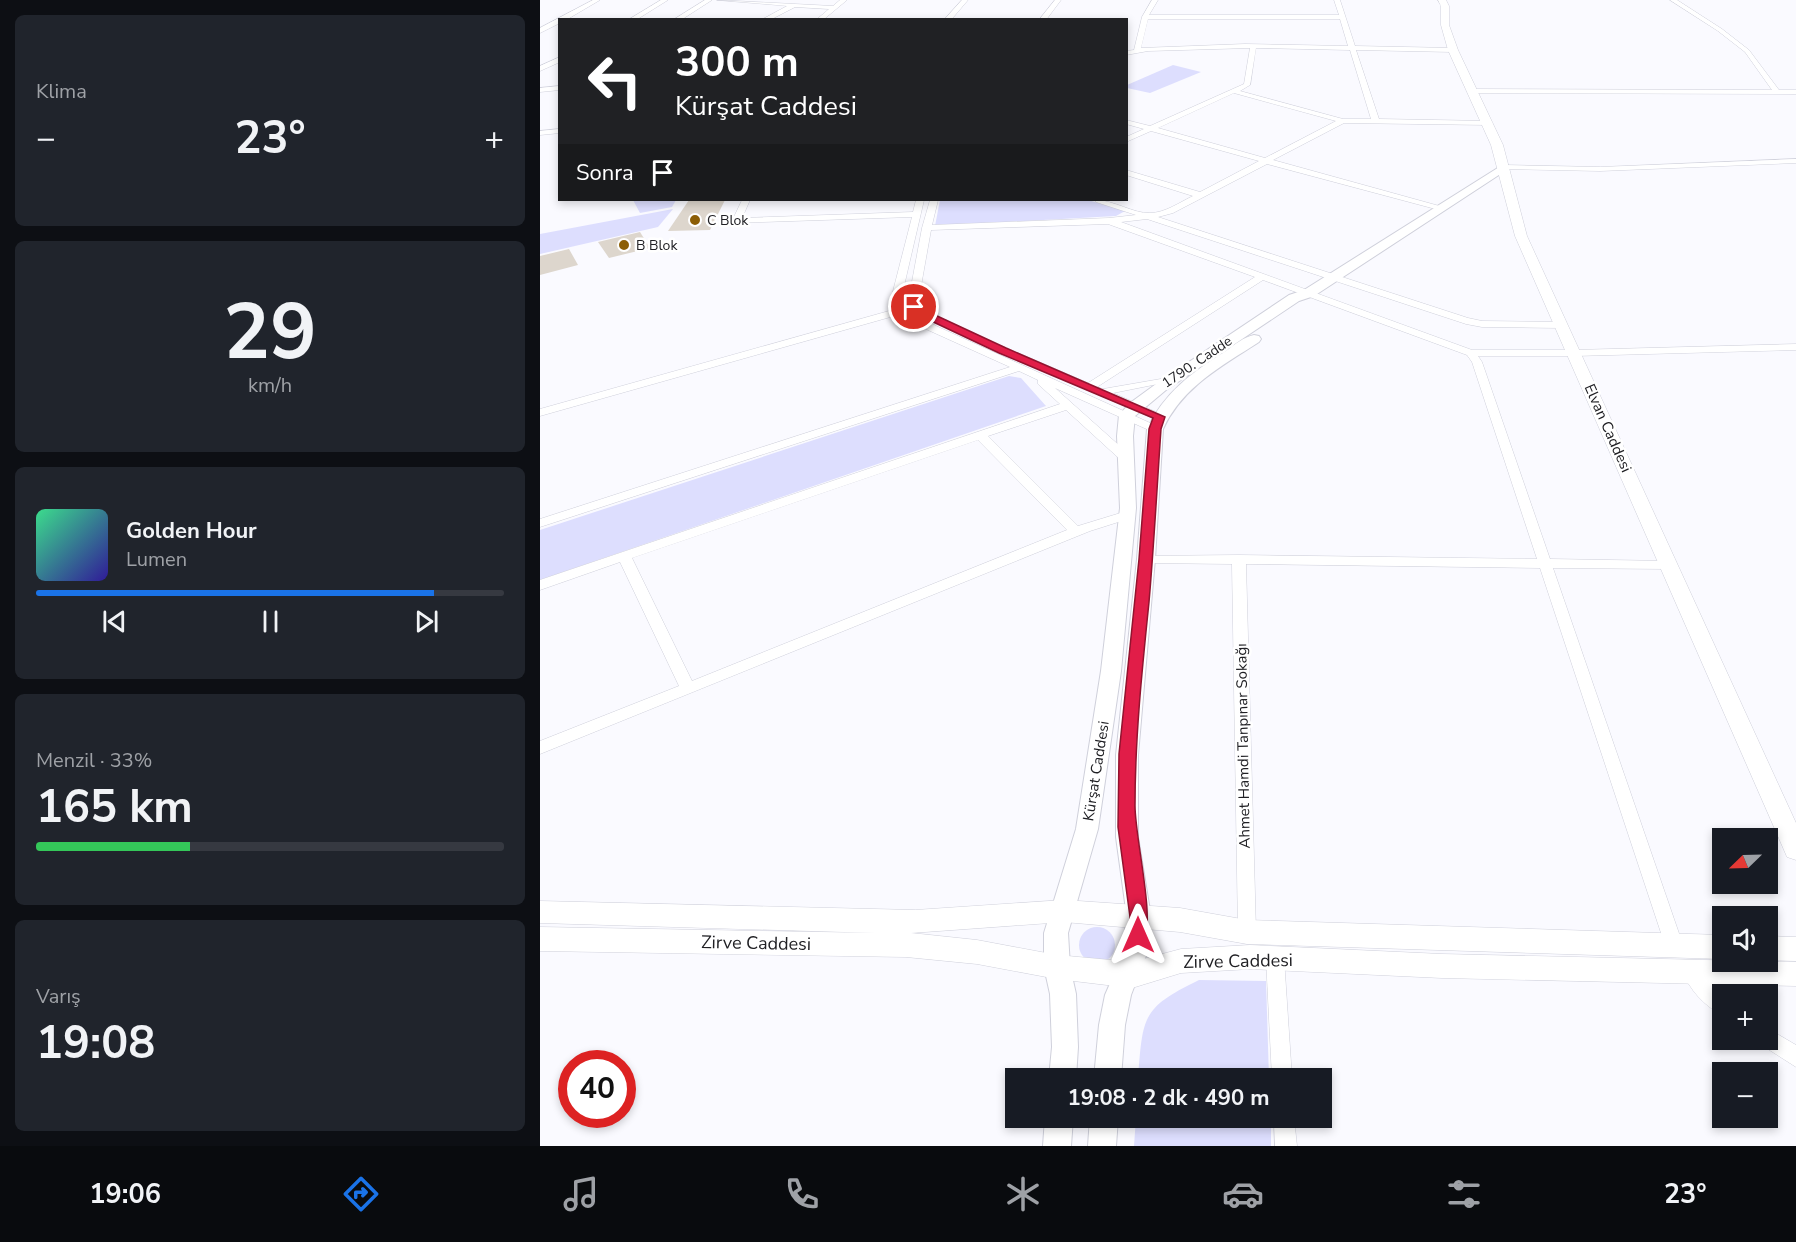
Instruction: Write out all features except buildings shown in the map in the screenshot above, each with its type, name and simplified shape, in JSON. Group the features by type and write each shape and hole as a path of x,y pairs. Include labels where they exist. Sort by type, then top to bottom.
{"main road":[{"name":"Elvan Caddesi","path":"1440,1 1453,50 1488,123 1504,167 1513,213 1521,236 1796,850"},
{"name":"Zirve Caddesi","path":"540,912 915,922 1064,911 1191,922 1247,932 1712,947"},
{"name":"Zirve Caddesi","path":"540,939 906,945 977,952 1057,967 1128,974 1181,961 1275,958 1442,966 1796,974"},
{"path":"1778,948 1796,949"}],"street":[{"path":"584,0 596,0"},
{"path":"564,18 596,0"},
{"path":"634,18 665,0"},
{"path":"679,18 709,0"},
{"path":"720,0 835,8"},
{"path":"822,18 844,0"},
{"path":"949,18 965,0"},
{"path":"1044,18 1058,0"},
{"path":"1137,51 1145,17 1155,0"},
{"path":"1337,0 1376,122"},
{"path":"1673,0 1720,30 1747,51 1777,92"},
{"path":"768,18 795,4"},
{"path":"1145,17 1343,17"},
{"path":"540,32 558,21"},
{"path":"540,32 550,33"},
{"path":"1128,52 1253,47 1453,50"},
{"path":"1128,139 1246,85 1253,47"},
{"path":"540,69 558,60"},
{"path":"540,90 558,88"},
{"path":"1234,91 1343,121 1488,123"},
{"path":"1473,91 1796,92"},
{"path":"926,228 1109,220 1149,216 1170,211 1262,161 1343,121"},
{"path":"1128,124 1440,209"},
{"path":"540,133 558,130"},
{"path":"1504,167 1600,169 1796,160"},
{"name":"1790. Cadde","path":"1131,411 1174,378 1294,298 1309,293 1504,167"},
{"path":"1128,173 1200,195"},
{"path":"746,201 736,220 916,214"},
{"path":"920,201 896,299 902,310 916,320 1037,376 1157,423"},
{"path":"914,307 912,298 934,201"},
{"path":"1103,201 1475,323 1561,325"},
{"path":"1109,220 1471,353 1574,353 1796,347"},
{"path":"1089,387 1262,277"},
{"name":"1790. Cadde","path":"1157,423 1190,382 1306,303 1309,293"},
{"path":"540,413 914,307 992,346 1103,392 1131,411"},
{"path":"1471,353 1476,362 1674,945"},
{"path":"540,523 1019,368"},
{"path":"1037,376 1066,406 1127,459"},
{"path":"1103,392 1174,378"},
{"path":"540,585 1066,406"},
{"path":"1127,459 1125,436 1131,411"},
{"name":"Kürşat Caddesi","path":"1108,1068 1112,1025 1118,995 1128,974 1136,943 1139,917 1127,837 1127,754 1157,423"},
{"path":"980,435 1076,531"},
{"name":"Kürşat Caddesi","path":"1063,1068 1065,1047 1063,994 1057,967 1056,933 1087,830 1111,671 1127,515 1127,459"},
{"path":"540,747 1076,531 1127,515"},
{"path":"624,556 688,689"},
{"path":"1146,559 1669,565"},
{"name":"Ahmet Hamdi Tanpınar Sokağı","path":"1239,560 1247,932"},
{"path":"1275,958 1281,1068"},
{"path":"1691,971 1712,996"},
{"path":"1778,1045 1796,1057"},
{"path":"1057,1146 1058,1128"},
{"path":"1102,1146 1103,1128"},
{"path":"1285,1128 1286,1146"}],"shaded area":[{"path":"1173,65 1201,72 1150,93 1128,88 1128,85"},
{"path":"634,201 675,201 672,207 640,213"},
{"path":"940,201 1091,201 1125,211 1116,216 935,226"},
{"path":"673,209 658,227 540,254 540,234"},
{"path":"1009,376 1021,378 1046,406 540,580 540,530"},
{"path":"1097,927 1110,932 1115,945 1110,958 1097,963 1084,958 1079,945 1084,932"},
{"path":"1199,980 1266,981 1269,1068 1139,1068 1141,1041 1149,1017 1156,1007"},
{"path":"1135,1128 1271,1128 1271,1146 1134,1146"}],"place":[{"name":"C Blok","path":"695,220"},
{"name":"B Blok","path":"624,245"}],"route":[{"path":"914,307 1051,372 1159,417 1155,429 1146,559 1127,754 1127,837 1139,917 1138,935"}]}
